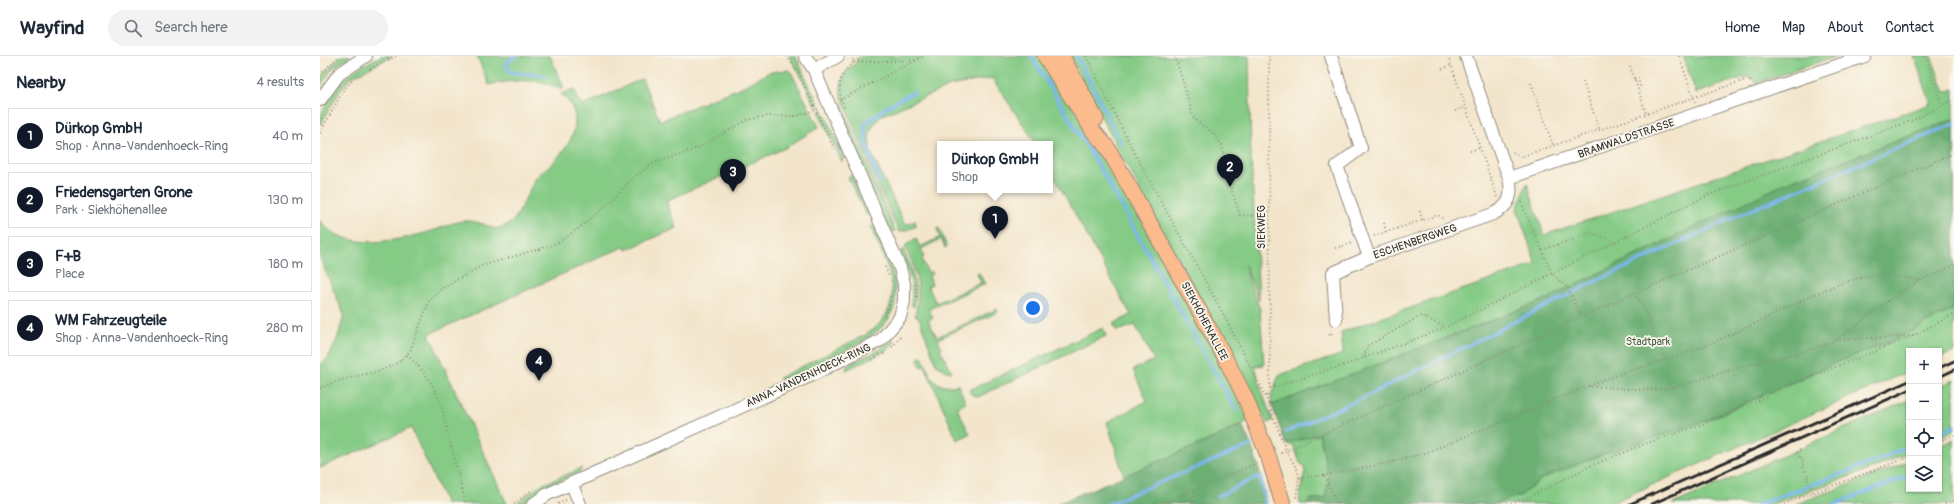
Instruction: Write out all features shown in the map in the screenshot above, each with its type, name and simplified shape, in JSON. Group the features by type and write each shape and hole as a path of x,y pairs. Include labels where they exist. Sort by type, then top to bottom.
{"main road":[{"name":"SIEKHÖHENALLEE","path":"1045,56 1094,132 1107,147"},
{"name":"SIEKHÖHENALLEE","path":"1062,56 1101,129 1107,147 1214,337 1241,390 1289,503"}],"street":[{"path":"320,100 327,88 339,74 366,56"},
{"path":"810,63 824,56"},
{"path":"810,63 838,56"},
{"name":"ESCHENBERGWEG","path":"1331,56 1361,148 1337,166 1369,258 1493,214 1502,209 1510,198"},
{"path":"1466,56 1512,187 1510,198"},
{"name":"BRAMWALDSTRASSE","path":"1509,178 1865,56"},
{"name":"ANNA-VANDENHOECK-RING","path":"532,504 548,494 571,483 812,375 881,340 900,317 904,301 904,284 900,268 810,63"},
{"path":"1336,320 1333,273 1369,258"},
{"path":"571,483 580,504"}],"path":[{"path":"320,75 339,56"},
{"path":"364,72 396,56"},
{"path":"787,56 798,72 835,151"},
{"path":"851,56 854,62"},
{"path":"828,105 924,56"},
{"path":"1086,56 1136,156 1220,308 1266,397 1286,450 1294,460 1299,478 1296,492 1289,503"},
{"path":"1175,56 1194,119 1214,134 1222,145 1228,180 1240,215 1255,216"},
{"name":"SIEKWEG","path":"1266,397 1270,388 1269,56"},
{"path":"1448,56 1502,209"},
{"path":"1679,56 1698,113"},
{"path":"1925,56 1942,105"},
{"path":"847,114 841,99 839,86 840,80 847,68 854,62 916,60"},
{"path":"1442,69 1452,65"},
{"path":"1630,66 1646,114"},
{"path":"320,133 344,89 355,78"},
{"path":"1634,79 1638,78 1641,89"},
{"path":"1500,154 1511,151 1520,157 1748,79 1762,91"},
{"path":"1531,82 1553,146"},
{"path":"1583,82 1599,130"},
{"path":"1270,388 1364,357 1446,327 1706,196 1916,118 1954,99"},
{"path":"1456,111 1466,107"},
{"path":"320,388 340,380 386,369 399,362 407,355 429,301 441,289 491,262 530,253 556,244 579,228 610,202 634,177 651,164 698,148 747,120 767,116 796,116 816,111"},
{"path":"1470,151 1480,148"},
{"path":"1286,450 1581,317 1954,153"},
{"path":"1510,198 1521,202 1552,274 1568,288 1581,317"},
{"path":"1420,212 1422,220"},
{"path":"1335,248 1438,215 1456,227"},
{"path":"1384,223 1386,232"},
{"path":"1542,250 1591,233 1616,242"},
{"path":"883,262 890,281"},
{"path":"1588,386 1647,390 1673,388 1733,369 1797,354 1836,340 1920,280 1954,265"},
{"path":"1299,478 1325,475 1389,463 1428,452 1611,376 1666,361 1755,324 1814,295 1856,279 1878,275 1920,280"},
{"path":"916,277 917,300"},
{"path":"1635,293 1649,320 1666,361"},
{"path":"881,321 888,309 891,294"},
{"path":"1507,504 1525,499 1590,466 1650,442 1706,423 1820,373 1913,336 1954,314"},
{"path":"1364,357 1367,346 1421,316 1446,327"},
{"path":"864,334 878,325"},
{"path":"890,349 904,332"},
{"path":"1836,340 1913,336"},
{"path":"872,359 886,352"},
{"path":"407,355 428,376 438,397 462,483 465,504"},
{"path":"1942,441 1954,435"},
{"path":"1800,450 1797,452 1800,458 1802,457 1804,464 1802,465 1809,477 1807,477 1813,493"},
{"path":"1784,504 1906,458"},
{"path":"1160,504 1261,461"},
{"path":"1325,475 1337,504"},
{"path":"1192,504 1194,490"},
{"path":"1945,504 1954,501"}],"green space":[{"path":"341,56 351,56 332,69 320,87 321,76"},
{"path":"381,56 392,56 349,79 341,89 320,125 323,110 333,93 344,79 363,65"},
{"path":"477,56 550,56 564,88 562,90 536,81 517,81 489,85"},
{"path":"789,56 795,56 819,105 815,105 801,76"},
{"path":"862,56 1041,56 1123,187 1224,367 1249,421 1203,443 1124,476 1107,422 1147,401 1133,370 1154,360 1135,325 1117,331 1113,324 1131,315 1053,174 1053,141 1034,141 992,78 950,86 883,115 877,120 869,133 870,150 905,225 915,221 917,226 899,232 841,95 842,80 849,68 857,62 856,59"},
{"path":"1070,56 1249,56 1251,157 1259,301 1245,265 1251,287 1260,309 1264,365 1255,366 1262,392 1273,421 1267,423 1122,157"},
{"path":"1683,56 1837,56 1757,83 1748,76 1696,93"},
{"name":"Stadtpark","path":"1914,56 1931,56 1945,92 1954,89 1954,352 1942,357 1942,348 1906,348 1906,372 1609,504 1300,504 1300,494 1305,467 1300,463 1294,446 1286,444 1272,405 1271,396 1279,375 1343,354 1341,332 1536,264 1517,209 1527,183 1544,235 1931,104"},
{"path":"790,70 819,127 785,148 666,201 677,228 626,250 625,247 621,248 429,334 507,504 446,504 411,428 320,468 320,364 328,358 337,340 344,315 320,258 320,221 331,231 343,237 357,241 373,242 388,241 418,235 464,221 484,224 496,229 513,221 536,178 556,160 569,142 575,125 575,117 573,109 561,94 574,89 582,106 642,79 660,121 746,85 770,72"},
{"path":"841,103 895,231 890,231 837,105"},
{"path":"822,109 844,155 842,162 819,113"},
{"name":"Stadtpark","path":"1954,119 1954,309 1894,340 1833,364 1705,421 1604,454 1543,478 1520,496 1493,504 1306,504 1311,499 1325,498 1329,478 1319,434 1286,444 1272,405 1547,299 1788,182"},
{"path":"852,175 869,213 866,215 848,177"},
{"path":"870,226 875,227 893,275 896,290 895,304 889,318 878,330 861,342 787,380 779,378 869,333 882,321 889,308 892,295 891,282 888,269"},
{"path":"939,228 947,247 945,248 941,239 921,249 924,257 922,259 928,273 931,271 932,274 929,276 932,284 928,286 936,303 981,283 977,274 979,273 985,284 929,309 933,318 928,320 937,337 997,309 998,312 938,339 942,348 940,349 952,372 946,371 936,364 919,318 915,315 918,296 917,279 905,246 916,238 920,247 940,237 937,229"},
{"path":"903,249 915,284 914,307 911,305 912,291 910,278 900,253"},
{"path":"1103,328 1106,336 978,397 971,394 969,390"},
{"path":"893,339 896,341 886,351 846,370 847,365 877,351"},
{"path":"922,356 930,375 934,380 943,386 958,385 966,403 957,408 970,434 957,440 925,366 921,367 918,359"},
{"path":"1954,380 1954,431 1942,437 1942,420 1942,386"},
{"path":"1906,401 1906,453 1879,466 1772,504 1673,504 1800,450 1802,447"},
{"path":"1242,425 1257,464 1263,484 1266,504 1056,504 1203,443"},
{"path":"1954,439 1954,504 1796,504 1906,462 1906,492 1942,492 1942,445"},
{"path":"582,468 579,473 546,487 521,504 516,504 539,486"}],"waterway":[{"path":"516,56 506,63 509,71 545,76"},
{"path":"1031,56 1103,173 1236,410"},
{"path":"1077,56 1121,143"},
{"path":"880,182 867,147 865,124 888,106 914,92"},
{"path":"1286,432 1367,396 1586,286 1734,217 1954,124"},
{"path":"1942,432 1954,426"},
{"path":"1108,504 1251,445"},
{"path":"1759,504 1876,461 1906,447"},
{"path":"1218,496 1260,476 1265,504"},
{"path":"1835,504 1906,477"}],"railway":[{"path":"1942,367 1954,361"},
{"path":"1942,376 1954,370"},
{"path":"1630,504 1906,382"},
{"path":"1652,504 1906,391"}],"place":[{"name":"Friedensgarten Grone","path":"1230,187"},
{"name":"F+B","path":"733,192"},
{"name":"Dürkop GmbH","path":"995,239"},
{"name":"WM Fahrzeugteile","path":"539,381"}]}
